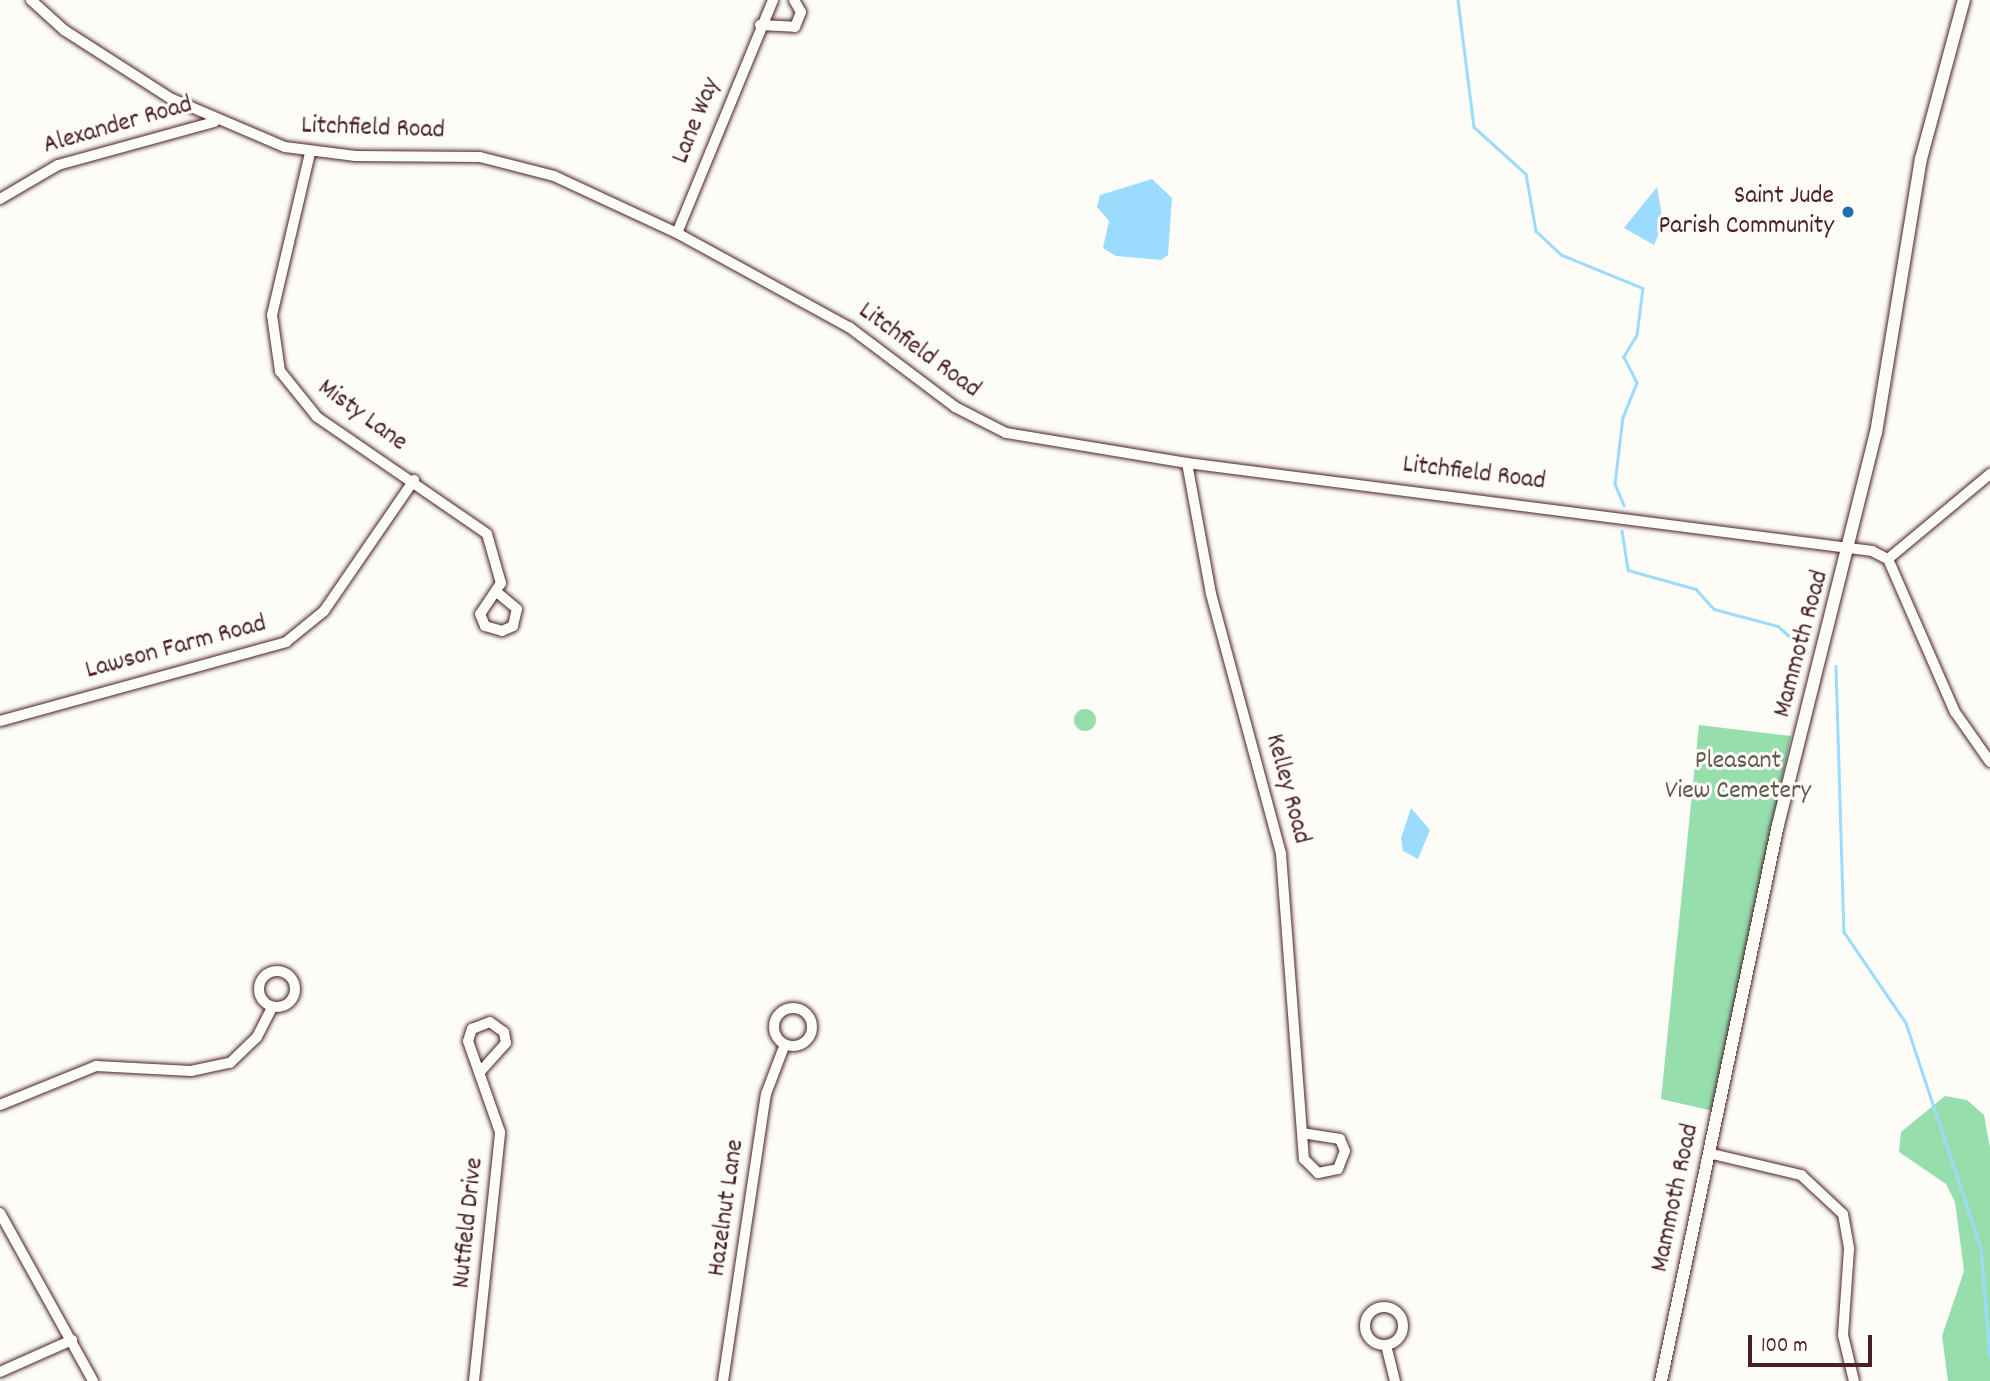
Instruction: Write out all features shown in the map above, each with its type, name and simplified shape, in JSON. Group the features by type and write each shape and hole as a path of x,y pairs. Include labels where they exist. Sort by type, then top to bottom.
{"main road":[{"name":"Mammoth Road","path":"1661,1381 1778,825 1852,546 1921,159 1964,0"}],"street":[{"name":"Litchfield Road","path":"31,0 80,41 214,122 310,153 499,160 554,176 677,233 849,327 988,426 1187,463 1852,546 1888,559"},
{"name":"Lane Way","path":"677,233 760,25 773,0"},
{"path":"760,25 795,27 801,12 794,0"},
{"name":"Alexander Road","path":"0,199 58,165 214,122"},
{"name":"Misty Lane","path":"310,153 272,315 274,352 288,385 317,417 414,480 487,534 499,558 499,594"},
{"name":"Kelley Road","path":"1187,463 1211,594 1281,854 1303,1133 1312,1170 1338,1169 1345,1158 1340,1139 1303,1133"},
{"path":"1990,474 1888,559 1955,712 1990,762"},
{"name":"Lawson Farm Road","path":"0,721 286,642 324,611 414,480"},
{"path":"0,1105 96,1066 191,1071 230,1063 257,1037 272,1007"},
{"name":"Nutfield Drive","path":"474,1381 500,1132 480,1072 469,1035 490,1022 504,1032 506,1043 480,1072"},
{"name":"Hazelnut Lane","path":"723,1381 766,1094 785,1044"},
{"path":"1708,1153 1801,1175 1843,1214 1849,1248 1843,1335 1854,1381"},
{"path":"0,1213 93,1381"},
{"path":"0,1372 72,1340"},
{"path":"1386,1345 1395,1381"}],"green space":[{"path":"1085,709 1093,712 1096,720 1093,728 1085,731 1077,728 1074,720 1077,712"},
{"name":"Pleasant View Cemetery","path":"1699,725 1791,736 1713,1111 1661,1099"},
{"path":"1945,1096 1967,1100 1984,1115 1990,1148 1990,1381 1948,1381 1942,1336 1964,1271 1955,1202 1946,1184 1899,1152 1901,1132"}],"water":[{"path":"1152,179 1172,198 1168,255 1161,260 1116,256 1103,248 1109,221 1097,207 1100,195"},
{"path":"1657,187 1663,222 1654,245 1624,228"},
{"path":"1411,808 1430,830 1418,859 1403,851 1401,838"}],"waterway":[{"path":"1458,0 1474,127 1526,174 1536,231 1562,255 1643,288 1637,335 1624,357 1637,383 1623,417 1615,484 1624,505"},
{"path":"1622,531 1628,570 1696,589 1714,609 1778,626 1807,652"},
{"path":"1836,666 1844,932 1906,1023 1981,1248 1990,1357"}],"place":[{"name":"Saint Jude Parish Community","path":"1848,212"}]}
